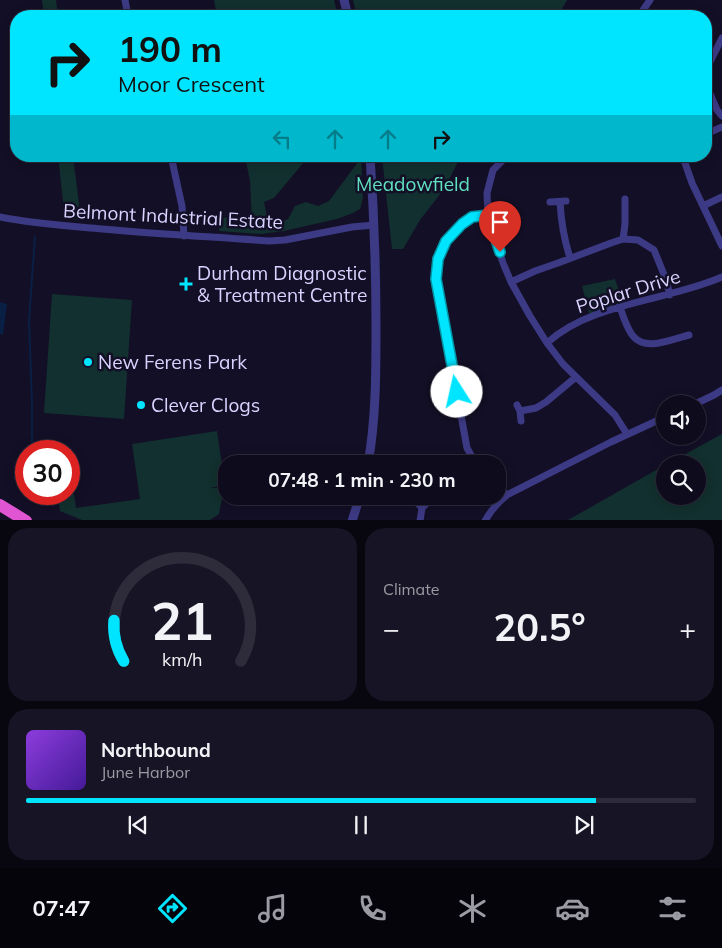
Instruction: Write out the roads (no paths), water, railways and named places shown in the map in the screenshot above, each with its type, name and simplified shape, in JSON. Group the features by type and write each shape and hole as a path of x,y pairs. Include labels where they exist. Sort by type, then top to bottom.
{"highway":[{"path":"0,506 21,520"},
{"path":"0,506 26,520"}],"street":[{"path":"712,58 722,38"},
{"path":"712,98 722,116"},
{"path":"172,162 182,206 184,236"},
{"path":"370,162 376,297 375,402 370,455"},
{"path":"502,162 494,170 487,193 488,215 503,264 511,282 547,343 563,364 615,415 627,434"},
{"path":"685,162 722,246"},
{"path":"703,206 722,197"},
{"path":"623,239 625,199"},
{"path":"550,202 563,201 561,223 570,258"},
{"path":"471,455 467,448 436,279 438,259 446,241 462,224 472,217 488,215"},
{"name":"Belmont Industrial Estate","path":"0,217 51,225 270,241 374,225"},
{"path":"511,282 535,271 623,239 638,240 654,250 670,295"},
{"name":"Poplar Drive","path":"547,343 554,336 590,317 694,288 722,277"},
{"path":"620,308 631,335 638,341 648,344 689,335"},
{"path":"521,421 518,408 536,408 576,377"},
{"path":"706,399 722,390"},
{"path":"485,520 491,510 507,495 656,421"},
{"path":"352,520 357,505"},
{"path":"419,505 422,508"},
{"path":"420,520 422,508 425,505"}],"water":[{"path":"0,302 7,304 3,335 0,334"}],"waterway":[{"path":"32,440 29,320 35,236"}],"place":[{"name":"Durham Diagnostic & Treatment Centre","path":"186,284"},
{"name":"New Ferens Park","path":"88,362"},
{"name":"Clever Clogs","path":"141,405"}],"park label":[{"name":"Meadowfield","path":"413,184"}]}
